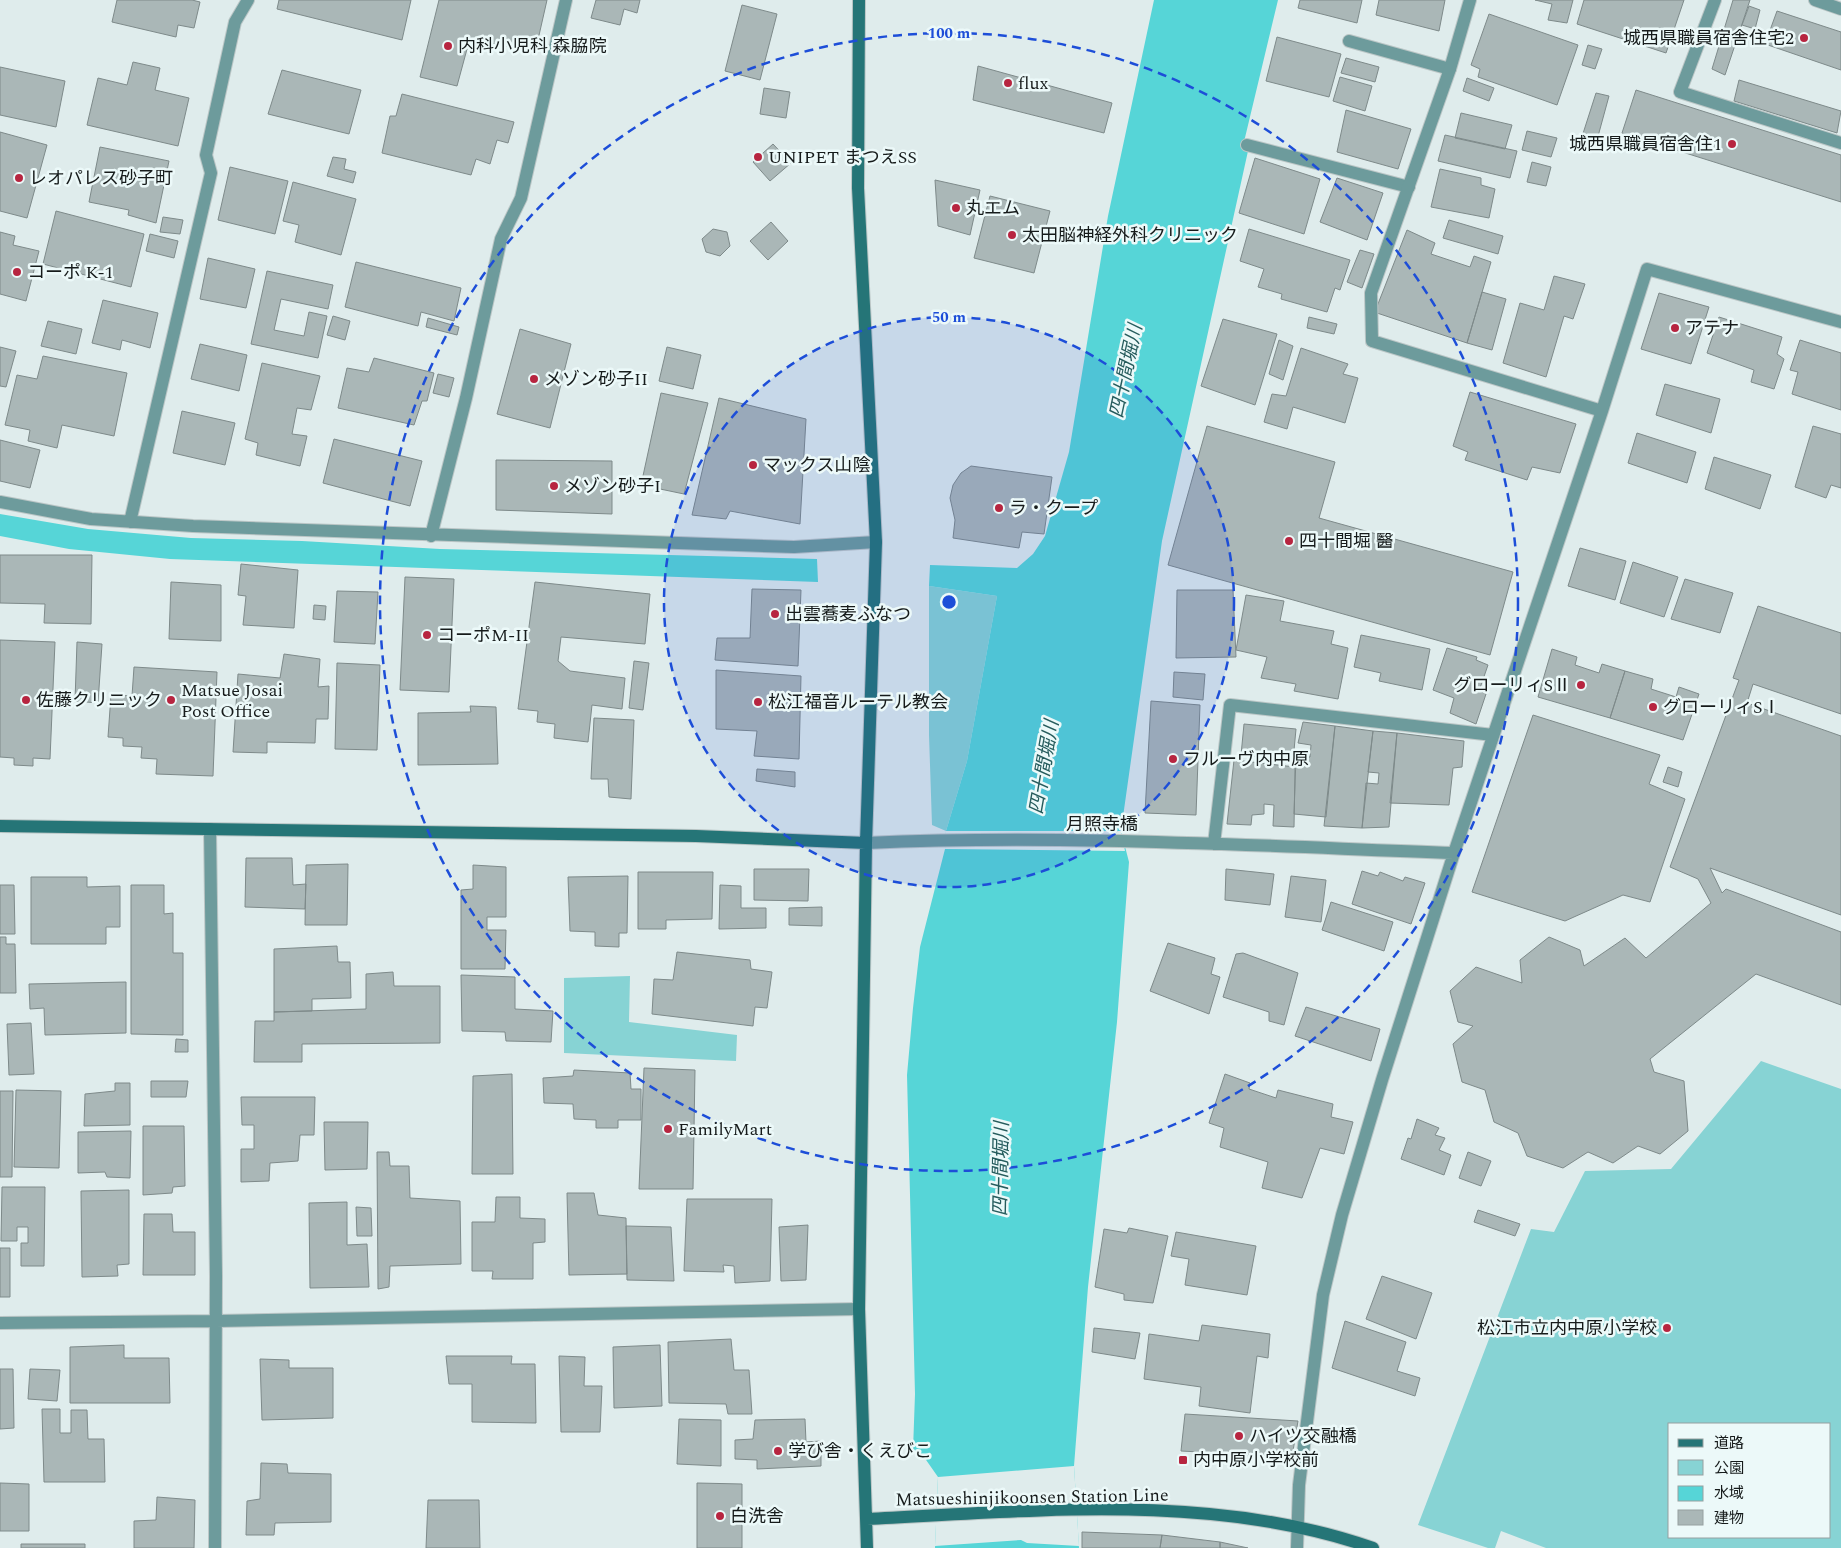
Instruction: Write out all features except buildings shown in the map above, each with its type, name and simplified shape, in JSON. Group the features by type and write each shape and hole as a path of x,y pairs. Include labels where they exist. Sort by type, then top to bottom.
{"street":[{"path":"130,522 211,173 206,155 235,22 248,0"},
{"path":"431,536 466,398 501,239 521,198 566,0"},
{"path":"859,0 858,188 876,542 866,843 859,1309 867,1548"},
{"path":"1470,0 1450,69 1371,293 1372,341 1602,412"},
{"path":"1715,0 1680,92 1841,142"},
{"path":"1815,0 1841,8"},
{"path":"1349,41 1450,69"},
{"path":"1247,145 1408,187"},
{"path":"1297,1548 1299,1484 1323,1295 1332,1255 1382,1080 1454,852 1602,412 1647,269 1841,322"},
{"path":"0,502 91,519 431,536 794,547 876,542"},
{"path":"1214,844 1230,705 1493,736"},
{"path":"0,826 696,836 866,843"},
{"path":"210,829 216,1321 214,1548"},
{"name":"月照寺橋","path":"866,843 936,840 1148,842 1454,852"},
{"path":"0,1322 216,1321 859,1309"},
{"name":"Matsueshinjikoonsen Station Line","path":"867,1519 1078,1510 1185,1511 1298,1527 1373,1548"}],"green space":[{"path":"929,586 997,596 967,761 946,831 932,825 929,735"},
{"path":"630,976 629,1022 737,1035 736,1061 564,1053 564,978"},
{"name":"松江市立内中原小学校","path":"1761,1061 1841,1089 1841,1548 1546,1548 1501,1531 1495,1548 1488,1548 1418,1525 1531,1229 1554,1232 1585,1171 1671,1169"}],"water":[{"name":"四十間堀川","path":"1154,0 1278,0 1243,146 1248,151 1162,541 1121,831 1129,862 1117,1022 1088,1287 1074,1466 1079,1548 935,1548 938,1477 924,1457 913,1450 915,1394 907,1075 920,947 945,849 946,831 967,761 997,596 929,586 930,565 1017,568 1033,554 1045,536 1069,452 1108,216"},
{"path":"0,514 88,529 191,538 302,541 440,549 817,559 818,582 170,559 69,549 0,536"}],"pier":[{"path":"946,831 1121,831 1125,851 945,849"},
{"path":"1074,1466 1079,1546 1027,1543 1021,1540 935,1546 938,1477"}],"place":[{"name":"城西県職員宿舎住宅2","path":"1804,38"},
{"name":"内科小児科 森脇院","path":"448,46"},
{"name":"flux","path":"1008,83"},
{"name":"城西県職員宿舎住1","path":"1732,144"},
{"name":"UNIPET まつえSS","path":"758,157"},
{"name":"レオパレス砂子町","path":"19,178"},
{"name":"丸エム","path":"956,208"},
{"name":"太田脳神経外科クリニック","path":"1012,235"},
{"name":"コーポ K-1","path":"17,272"},
{"name":"アテナ","path":"1675,328"},
{"name":"メゾン砂子II","path":"534,379"},
{"name":"マックス山陰","path":"753,465"},
{"name":"メゾン砂子I","path":"554,486"},
{"name":"ラ・クープ","path":"999,508"},
{"name":"四十間堀 醫","path":"1289,541"},
{"name":"出雲蕎麦ふなつ","path":"775,614"},
{"name":"コーポM-II","path":"427,635"},
{"name":"グローリィSⅡ","path":"1581,685"},
{"name":"佐藤クリニック","path":"26,700"},
{"name":"Matsue Josai Post Office","path":"171,700"},
{"name":"松江福音ルーテル教会","path":"758,702"},
{"name":"グローリィSⅠ","path":"1653,707"},
{"name":"フルーヴ内中原","path":"1173,759"},
{"name":"FamilyMart","path":"668,1129"},
{"name":"松江市立内中原小学校","path":"1667,1328"},
{"name":"ハイツ交融橋","path":"1239,1436"},
{"name":"学び舎・くえびこ","path":"778,1451"},
{"name":"内中原小学校前","path":"1183,1460"},
{"name":"白洗舎","path":"720,1516"}]}
